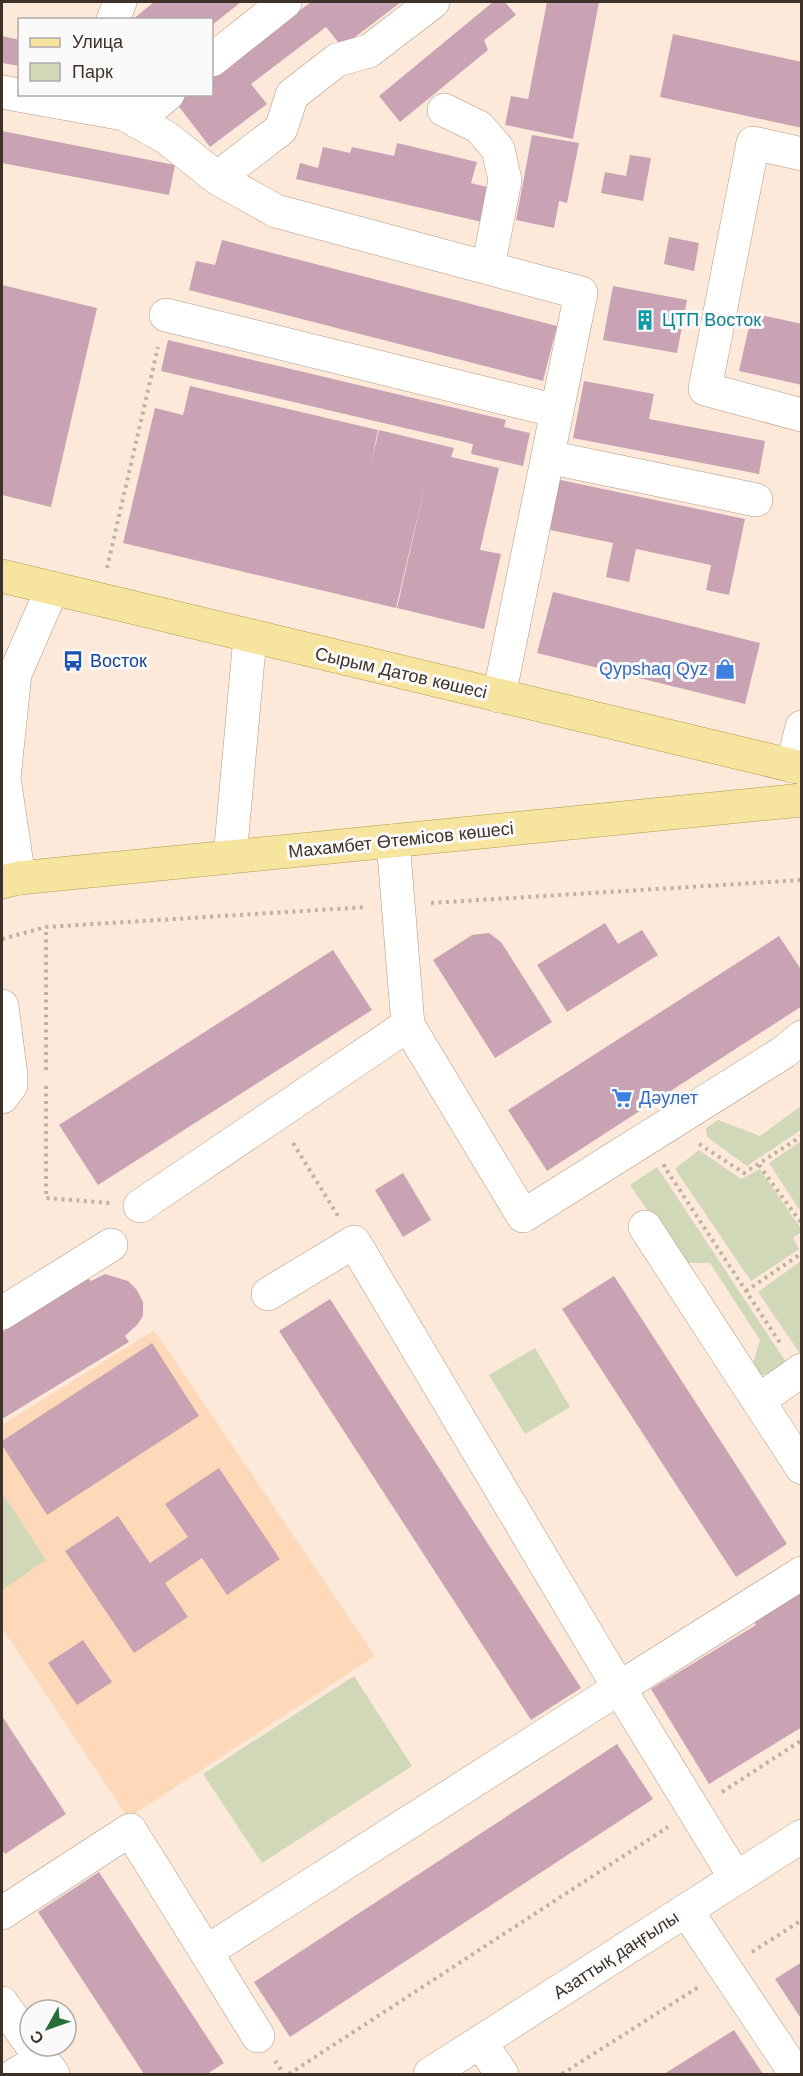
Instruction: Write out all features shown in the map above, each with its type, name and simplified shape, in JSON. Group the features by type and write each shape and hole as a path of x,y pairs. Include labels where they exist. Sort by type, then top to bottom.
{"main road":[{"name":"Сырым Датов көшесі","path":"2,576 797,767"},
{"name":"Махамбет Өтемісов көшесі","path":"10,880 801,800"}],"street":[{"path":"114,18 120,2"},
{"path":"213,59 285,2"},
{"path":"217,178 281,129 292,95 337,60 369,51 433,2"},
{"path":"2,92 18,95"},
{"path":"24,96 124,114 131,108 163,96"},
{"path":"131,108 217,178 276,211 581,293 499,696"},
{"path":"444,110 479,127 498,149 505,180 488,268"},
{"path":"801,154 753,143 705,388 801,414"},
{"path":"166,315 557,411"},
{"path":"548,457 756,500"},
{"path":"10,880 3,778 8,674 52,589"},
{"path":"230,857 250,637"},
{"path":"797,767 801,727"},
{"path":"393,841 408,1025 523,1216 784,1052 801,1037"},
{"path":"2,1006 11,1085 2,1097"},
{"path":"140,1206 408,1025"},
{"path":"645,1227 801,1468"},
{"path":"268,1294 354,1242 735,1877"},
{"path":"2,1313 111,1245"},
{"path":"758,1401 800,1371"},
{"path":"206,1952 801,1573"},
{"path":"2,1913 130,1830 258,2036"},
{"name":"Азаттық даңғылы","path":"430,2074 801,1836"},
{"path":"686,1910 796,2074"},
{"path":"2,2003 35,2060"},
{"path":"480,2042 502,2074"}],"path":[{"path":"99,600 166,315"},
{"path":"46,927 46,1198 140,1206"},
{"path":"276,1114 354,1242"},
{"path":"689,1148 698,1143 744,1173 801,1136"},
{"path":"673,1160 664,1166 800,1371"},
{"path":"759,1165 801,1224"},
{"path":"746,1291 801,1253"},
{"path":"289,2074 801,1740"},
{"path":"562,2074 801,1920"}],"shaded area":[{"path":"154,1330 375,1656 128,1818 2,1628 2,1425"}],"green space":[{"path":"801,1106 801,1130 747,1166 707,1137 706,1128 718,1120 760,1136"},
{"path":"801,1141 801,1212 769,1163"},
{"path":"699,1150 741,1179 760,1169 801,1229 801,1232 793,1238 799,1249 751,1281 675,1169"},
{"path":"657,1167 790,1368 785,1372 754,1376 751,1370 760,1340 710,1263 684,1263 630,1185"},
{"path":"801,1261 801,1355 758,1292"},
{"path":"535,1348 570,1407 525,1434 489,1375"},
{"path":"2,1492 46,1560 2,1590"},
{"path":"354,1676 412,1766 262,1863 203,1774"}],"building":[{"path":"154,2 241,2 213,24 213,18 134,18"},
{"path":"311,2 401,2 342,47 326,27 251,84 267,104 210,147 177,104 187,96 213,96 213,76"},
{"path":"493,2 505,2 516,15 484,40 488,50 400,122 379,96"},
{"path":"547,2 599,2 573,139 505,125 511,96 528,99"},
{"path":"673,34 802,62 802,128 660,97"},
{"path":"2,36 18,40 18,66 2,63"},
{"path":"2,131 175,165 169,195 2,163"},
{"path":"532,135 579,143 567,203 559,201 554,228 516,220"},
{"path":"397,143 477,162 471,183 491,188 482,222 296,179 300,163 318,168 323,147 350,153 352,147 394,156"},
{"path":"630,155 651,158 643,201 601,193 605,172 626,176"},
{"path":"669,237 699,243 694,271 664,264"},
{"path":"222,240 557,326 543,381 189,290 196,261 215,265"},
{"path":"2,285 97,308 51,507 2,495"},
{"name":"ЦТП Восток","path":"613,286 687,300 677,353 603,340"},
{"path":"752,313 802,324 802,385 739,371"},
{"path":"168,340 506,420 504,427 530,433 523,466 471,454 473,444 161,371"},
{"path":"584,381 654,394 649,419 765,441 759,474 573,438"},
{"path":"190,386 378,430 371,464 379,430 454,448 451,457 499,468 480,550 501,554 484,629 397,608 427,477 396,608 123,543 155,408 183,415"},
{"path":"556,479 745,519 729,595 706,590 711,565 636,549 629,582 606,577 613,543 545,529"},
{"path":"553,592 760,643 745,704 537,653"},
{"path":"605,923 618,944 642,930 658,955 567,1012 537,965"},
{"path":"489,933 501,942 552,1022 495,1058 433,960 472,935"},
{"path":"779,936 802,971 802,1006 547,1171 508,1110"},
{"path":"333,950 372,1010 98,1185 59,1125"},
{"path":"403,1173 431,1220 403,1237 375,1190"},
{"path":"105,1274 128,1281 137,1290 143,1302 143,1316 125,1336 129,1342 2,1419 2,1332 86,1277 91,1281"},
{"path":"614,1276 787,1544 736,1577 562,1309"},
{"path":"330,1299 581,1688 531,1720 279,1331"},
{"path":"152,1343 199,1416 47,1515 2,1445 2,1441"},
{"path":"219,1468 280,1559 227,1595 202,1558 165,1583 188,1617 134,1653 65,1551 118,1516 150,1563 188,1537 165,1504"},
{"path":"802,1580 802,1727 709,1784 651,1689 756,1625 749,1612"},
{"path":"83,1640 112,1682 77,1705 48,1663"},
{"path":"2,1716 66,1814 5,1854 2,1849"},
{"path":"617,1744 653,1799 290,2037 254,1982"},
{"path":"99,1872 224,2063 207,2074 144,2074 38,1912"},
{"path":"802,1962 802,2020 775,1979"},
{"path":"734,2030 763,2074 664,2074"}],"place":[{"name":"ЦТП Восток","path":"645,320"},
{"name":"Восток","path":"73,661"},
{"name":"Qypshaq Qyz","path":"725,669"},
{"name":"Дәулет","path":"622,1098"}]}
